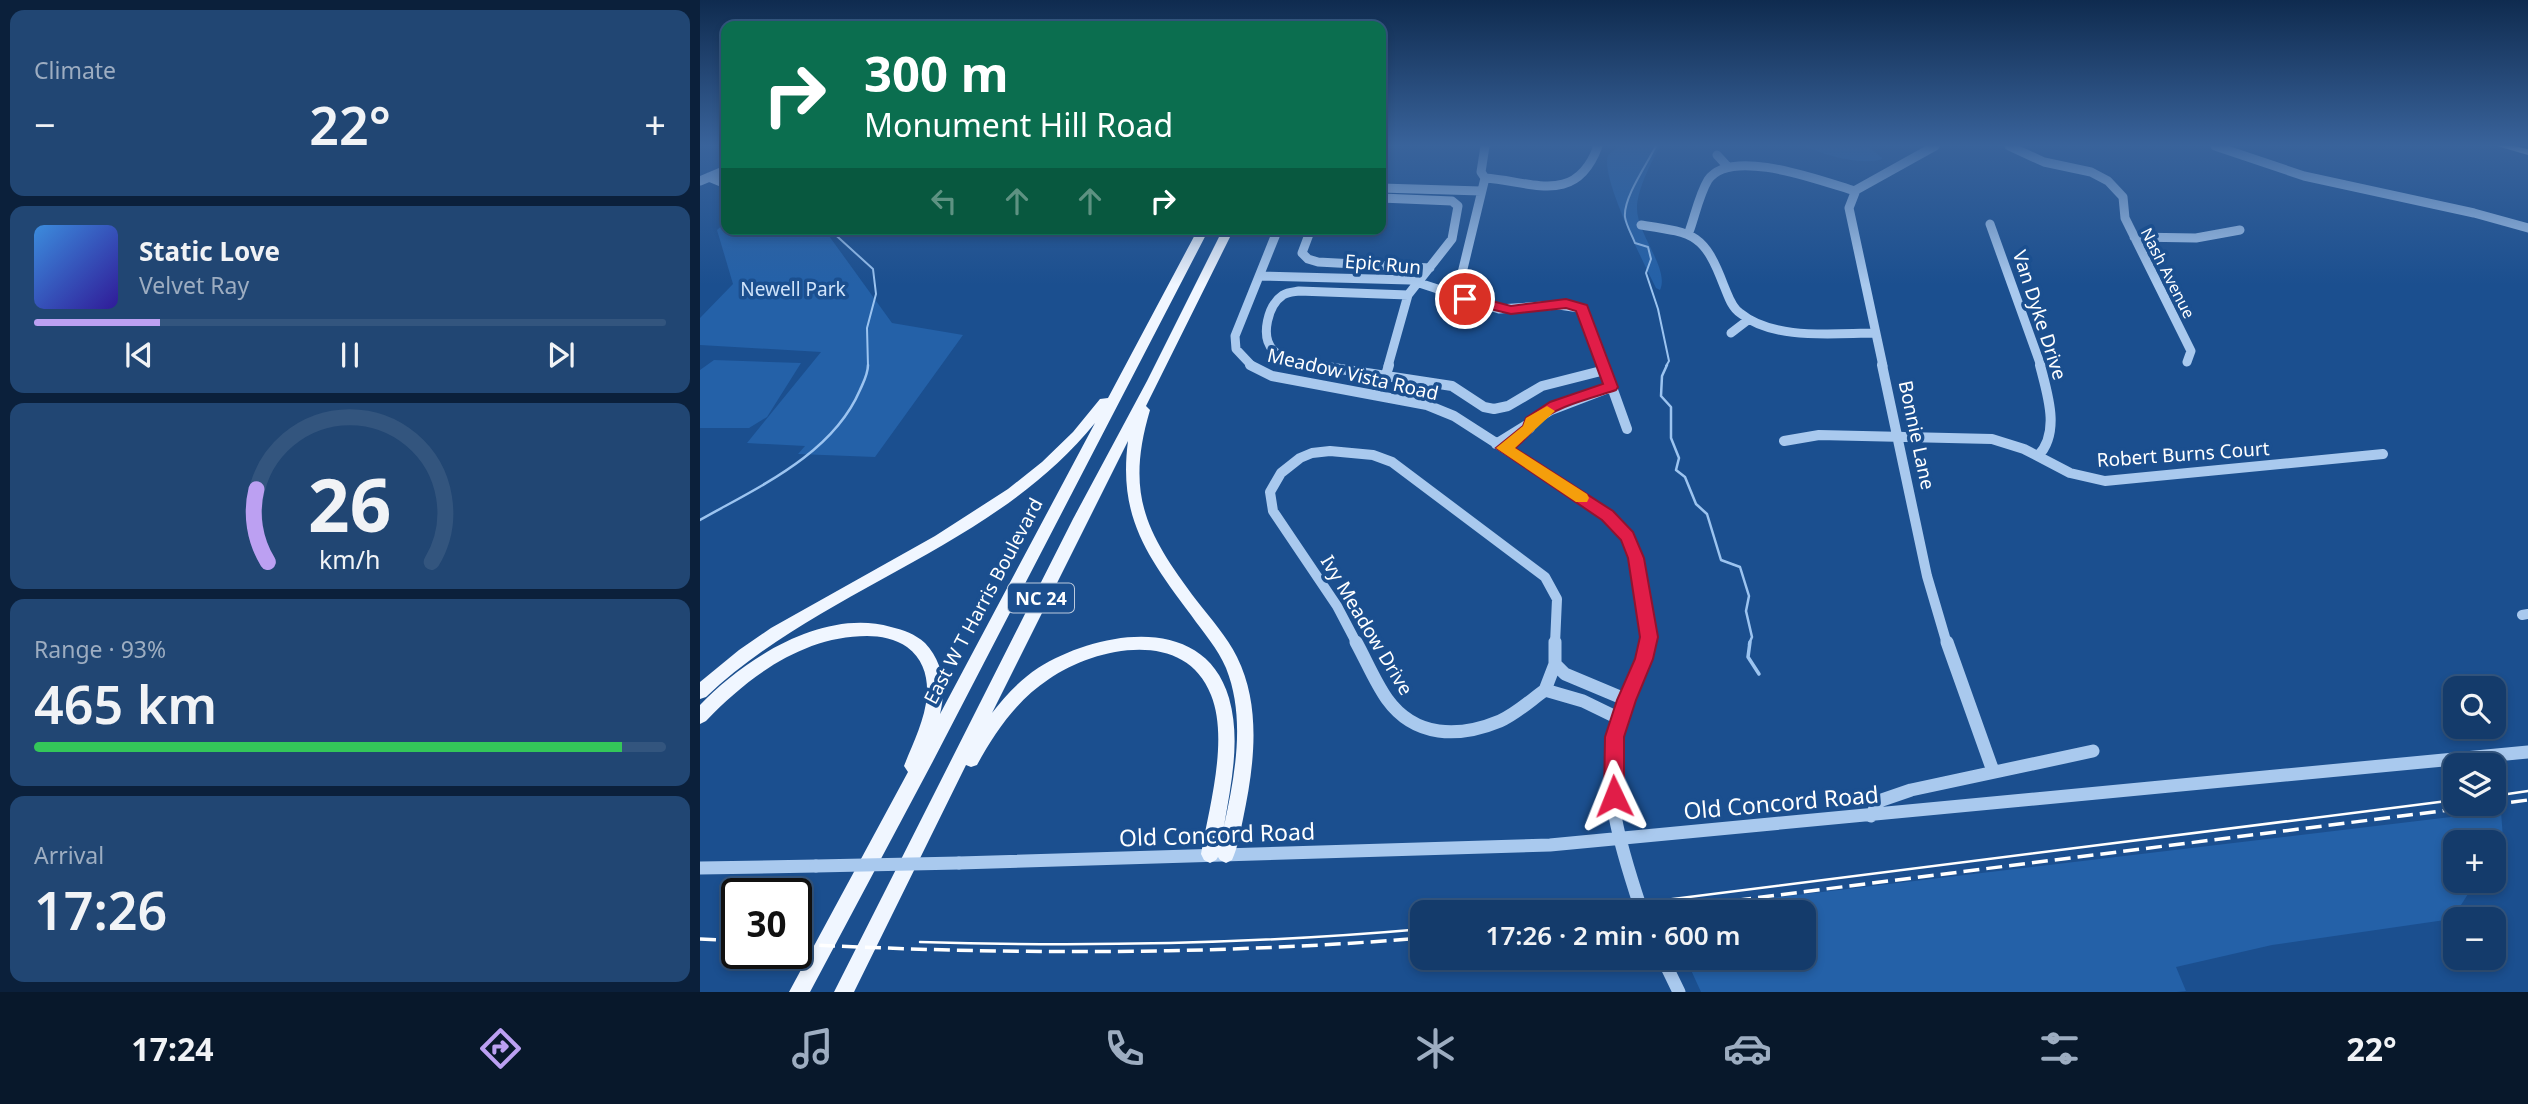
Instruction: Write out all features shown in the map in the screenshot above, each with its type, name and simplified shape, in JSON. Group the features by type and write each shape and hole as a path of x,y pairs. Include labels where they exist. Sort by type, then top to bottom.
{"main road":[{"name":"East W T Harris Boulevard","path":"799,992 933,745 1201,235"},
{"name":"NC 24","path":"844,992 1073,531 1153,381 1226,235"},
{"path":"700,692 724,670 771,636 944,538 1022,485 1083,428 1133,364"},
{"path":"1153,381 1138,425 1132,459 1131,486 1136,511 1145,536 1161,564 1228,654 1242,697 1244,740 1238,799 1218,854"},
{"path":"700,716 746,674 798,645 844,631 874,630 900,636 920,649 928,658 935,682 933,711 903,797"},
{"path":"932,818 948,800 990,728 1026,687 1055,667 1084,653 1116,644 1146,642 1169,646 1189,656 1207,672 1220,697 1225,729 1218,854"}],"street":[{"path":"1452,295 1462,275 1481,192"},
{"path":"1689,232 1704,192"},
{"name":"Bonnie Lane","path":"1855,192 1849,208 1933,599 1993,771"},
{"name":"Nash Avenue","path":"2119,192 2123,197 2124,218 2191,351 2187,362"},
{"path":"2379,192 2474,213 2528,231"},
{"path":"1386,198 1443,200 1457,204 1458,215 1452,239 1408,295 1386,375"},
{"name":"Van Dyke Drive","path":"1990,224 2046,384 2049,441 2038,456"},
{"path":"1641,226 1689,232 1712,253 1731,303 1738,313 1748,320 1772,328 1876,333"},
{"path":"2134,237 2196,238 2240,230"},
{"name":"Meadow Vista Road","path":"1276,235 1236,336 1236,349 1253,368 1272,376 1427,405 1454,416 1608,515 1628,536 1636,558 1649,637 1644,659 1626,700 1613,751 1619,839 1638,900"},
{"path":"1309,235 1302,253 1308,259 1318,262 1430,268"},
{"path":"1349,293 1361,263"},
{"name":"Epic Run","path":"1261,276 1278,275 1283,278 1297,275 1417,282 1452,295 1511,310 1566,303 1577,305 1585,313 1627,429"},
{"path":"1408,295 1298,291 1283,295 1274,303 1266,333 1267,341 1283,357 1303,363 1452,386 1484,407 1494,409 1508,407 1542,386 1605,370"},
{"path":"1731,333 1748,320"},
{"path":"1500,446 1521,430 1530,428 1531,422 1555,405 1611,387"},
{"name":"Robert Burns Court","path":"1784,441 1819,435 1992,439 2012,443 2070,473 2105,481 2383,454"},
{"name":"Ivy Meadow Drive","path":"1545,690 1511,715 1469,731 1438,732 1408,722 1387,699 1337,606 1273,511 1270,492 1274,482 1290,465 1312,453 1330,451 1373,455 1392,462 1535,568 1553,586 1559,608 1555,664"},
{"path":"1620,719 1583,701 1545,690 1555,664 1565,674 1626,700"},
{"path":"1871,816 1879,801 1888,797 1993,771 2093,751"},
{"name":"Old Concord Road","path":"700,868 1511,847 1619,839 1810,819 1871,816 2528,752"},
{"path":"1668,970 1679,992"}],"green space":[{"path":"1614,192 1640,192 1638,217 1657,261 1662,281 1660,290 1656,288"},
{"name":"Newell Park","path":"721,226 721,235 828,235 892,323 963,335 875,457 798,454 805,446 747,443 821,352 700,345 700,318 733,284 717,230"},
{"path":"714,360 801,363 767,417 749,428 700,428 700,370"},
{"path":"2459,816 2501,816 2502,830 2443,830 2443,893 2469,893 2460,907 2443,907 2443,920 2272,945 2176,967 2186,991 1701,992 1691,970 1816,970 1816,900 1755,900"}],"waterway":[{"path":"1631,192 1625,217 1635,243 1648,247 1651,259 1646,273 1658,309 1669,361 1666,366"},
{"path":"836,235 873,269 876,294 867,328 868,365"},
{"path":"700,520 769,482 812,451 847,413 864,381 868,365"},
{"path":"1667,365 1662,376 1661,396 1671,407 1671,438 1679,458 1676,470 1685,477 1696,504 1707,514 1721,560 1740,567 1749,596 1746,611 1752,637 1749,644"},
{"path":"1750,642 1748,657 1759,674"}],"tram line":[{"path":"2506,794 2528,791"},
{"path":"1665,900 2443,802"},
{"path":"920,942 1172,943 1410,930"}],"railway":[{"path":"1739,900 2528,800"},
{"path":"700,939 721,940"},
{"path":"812,945 953,950 1110,951 1266,948 1410,939"}],"slow traffic":[{"path":"1547,411 1504,448 1581,498"}],"route":[{"path":"1465,299 1511,310 1566,303 1582,308 1611,387 1555,405 1531,422 1530,428 1504,448 1608,515 1628,536 1636,558 1649,637 1644,659 1626,700 1615,737 1614,796"}]}
